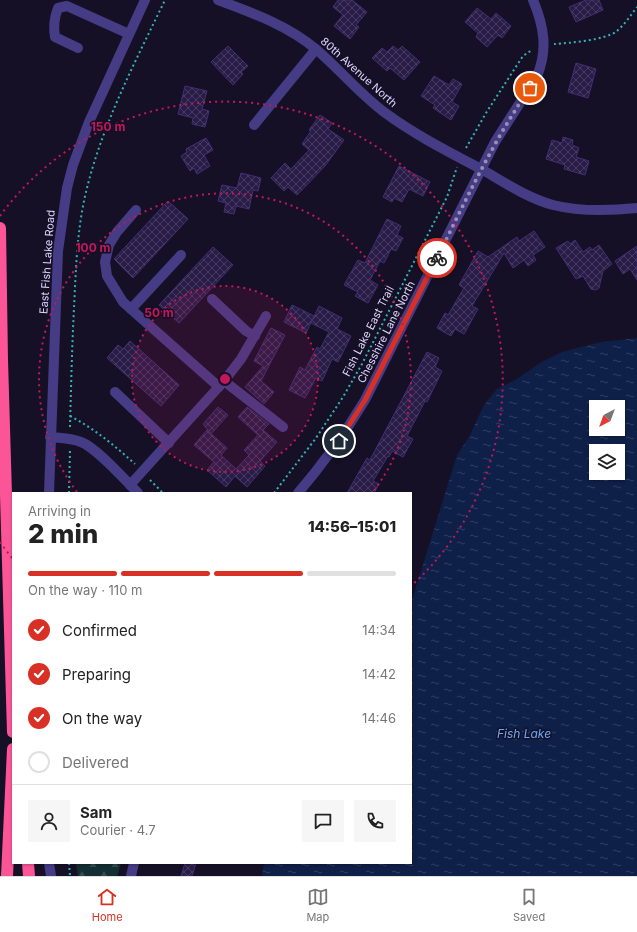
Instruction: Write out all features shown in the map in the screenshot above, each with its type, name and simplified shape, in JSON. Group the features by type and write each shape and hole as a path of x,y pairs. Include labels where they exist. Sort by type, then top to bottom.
{"highway":[{"path":"0,228 12,694"},
{"path":"0,498 6,468"},
{"path":"6,876 12,766"},
{"path":"28,864 29,876"}],"street":[{"name":"East Fish Lake Road","path":"49,492 58,251 67,188 80,143 145,0"},
{"name":"80th Avenue North","path":"218,0 256,14 287,29 316,49 383,111 418,135 481,170"},
{"name":"Chesshire Lane North","path":"299,492 331,452 365,400 481,170 505,126 530,88 541,66 544,47 542,27 533,0"},
{"path":"78,48 55,37 53,30 54,19 58,8 67,6 129,34"},
{"path":"254,125 316,49"},
{"path":"481,170 525,194 552,204 581,210 610,211 637,208"},
{"path":"136,210 117,232 109,245 105,262 107,276 123,302 221,384 283,427"},
{"path":"131,309 181,255"},
{"path":"212,299 246,331 255,336"},
{"path":"130,485 221,384 241,359 266,316"},
{"path":"115,392 169,443"},
{"path":"50,437 70,439 88,445 137,492"},
{"path":"49,864 51,876"},
{"path":"131,876 134,864"}],"path":[{"path":"70,427 75,280 78,241 87,188 109,121 165,0"},
{"path":"551,44 588,40 612,34 624,24 637,7"},
{"path":"465,151 486,113 523,56 536,49"},
{"name":"Fish Lake East Trail","path":"275,492 332,414 362,364 447,196 457,166"},
{"path":"70,416 111,442 138,467"},
{"path":"69,492 70,450"},
{"path":"148,478 162,492"},
{"path":"69,864 70,876"}],"green space":[{"path":"76,864 121,864 117,876 78,876"}],"water":[{"name":"Fish Lake","path":"637,338 637,876 262,876 264,864 412,864 412,600 457,455 469,437 484,405 497,389 517,379 540,363 562,352 601,342"}],"building":[{"path":"338,0 352,0 367,12 356,25 359,27 350,39 334,26 343,15 333,7"},
{"path":"586,0 599,0 603,10 576,22 569,7"},
{"path":"477,8 491,19 496,13 511,26 502,38 498,35 487,47 476,37 478,33 465,22"},
{"path":"228,46 248,66 241,72 243,74 233,85 211,62"},
{"path":"393,46 398,50 402,46 420,62 404,80 390,68 387,71 372,58 382,48 387,52"},
{"path":"576,63 596,69 588,98 568,92"},
{"path":"434,76 449,85 453,79 462,84 452,102 459,106 451,120 433,108 435,105 421,96"},
{"path":"185,86 207,91 202,109 209,111 205,127 192,124 193,118 178,114"},
{"path":"320,115 332,123 328,129 344,140 325,166 297,195 288,187 284,191 271,178 285,163 291,169 309,150 302,144 311,131 309,130"},
{"path":"563,137 573,140 572,145 579,148 576,157 589,161 585,175 564,169 565,165 546,159 552,140 562,143"},
{"path":"206,138 213,150 204,155 210,166 197,174 194,168 190,171 181,156 187,152 186,149"},
{"path":"399,166 430,182 423,196 409,189 402,202 394,198 392,202 383,197"},
{"path":"241,173 261,178 258,191 253,190 249,209 236,206 234,214 224,212 226,203 218,201 222,185 237,188"},
{"path":"168,201 188,219 133,278 114,259"},
{"path":"387,219 401,226 397,235 403,238 396,251 391,249 384,263 380,261 370,280 378,285 368,303 355,296 358,292 344,285 358,260 365,263"},
{"path":"534,231 545,247 533,255 536,260 528,266 524,260 513,268 504,253 472,306 478,309 464,334 455,329 451,336 437,328 445,313 448,315 464,288 459,285 478,251 488,257 517,237 519,241"},
{"path":"575,240 583,252 590,247 592,250 599,245 612,264 603,271 599,288 596,290 591,289 583,276 576,279 556,248 568,241 570,244"},
{"path":"637,246 637,280 630,269 623,274 615,261"},
{"path":"213,247 233,265 179,323 159,305"},
{"path":"292,305 314,316 306,333 284,322"},
{"path":"319,306 342,318 337,329 351,336 338,362 332,359 322,381 316,378 305,398 289,390 300,367 305,370 317,347 320,349 329,332 311,323"},
{"path":"271,328 285,335 261,381 274,392 264,404 245,387 263,366 254,361"},
{"path":"130,341 179,385 161,406 107,358 118,345 123,349"},
{"path":"427,352 439,358 435,367 442,371 427,402 425,401 407,436 413,439 403,457 392,451 373,481 379,484 375,492 348,492 367,458 370,460"},
{"path":"218,407 228,415 211,434 203,424"},
{"path":"247,407 269,424 263,430 277,442 260,461 265,466 247,487 235,476 226,487 207,470 214,462 194,445 207,430 227,448 221,455 236,469 249,455 244,450 258,435 238,417"},
{"path":"185,864 196,864 192,876 181,876"}],"way so far":[{"path":"437,258 508,120 530,88"}],"route":[{"path":"339,441 365,400 437,258"}]}
